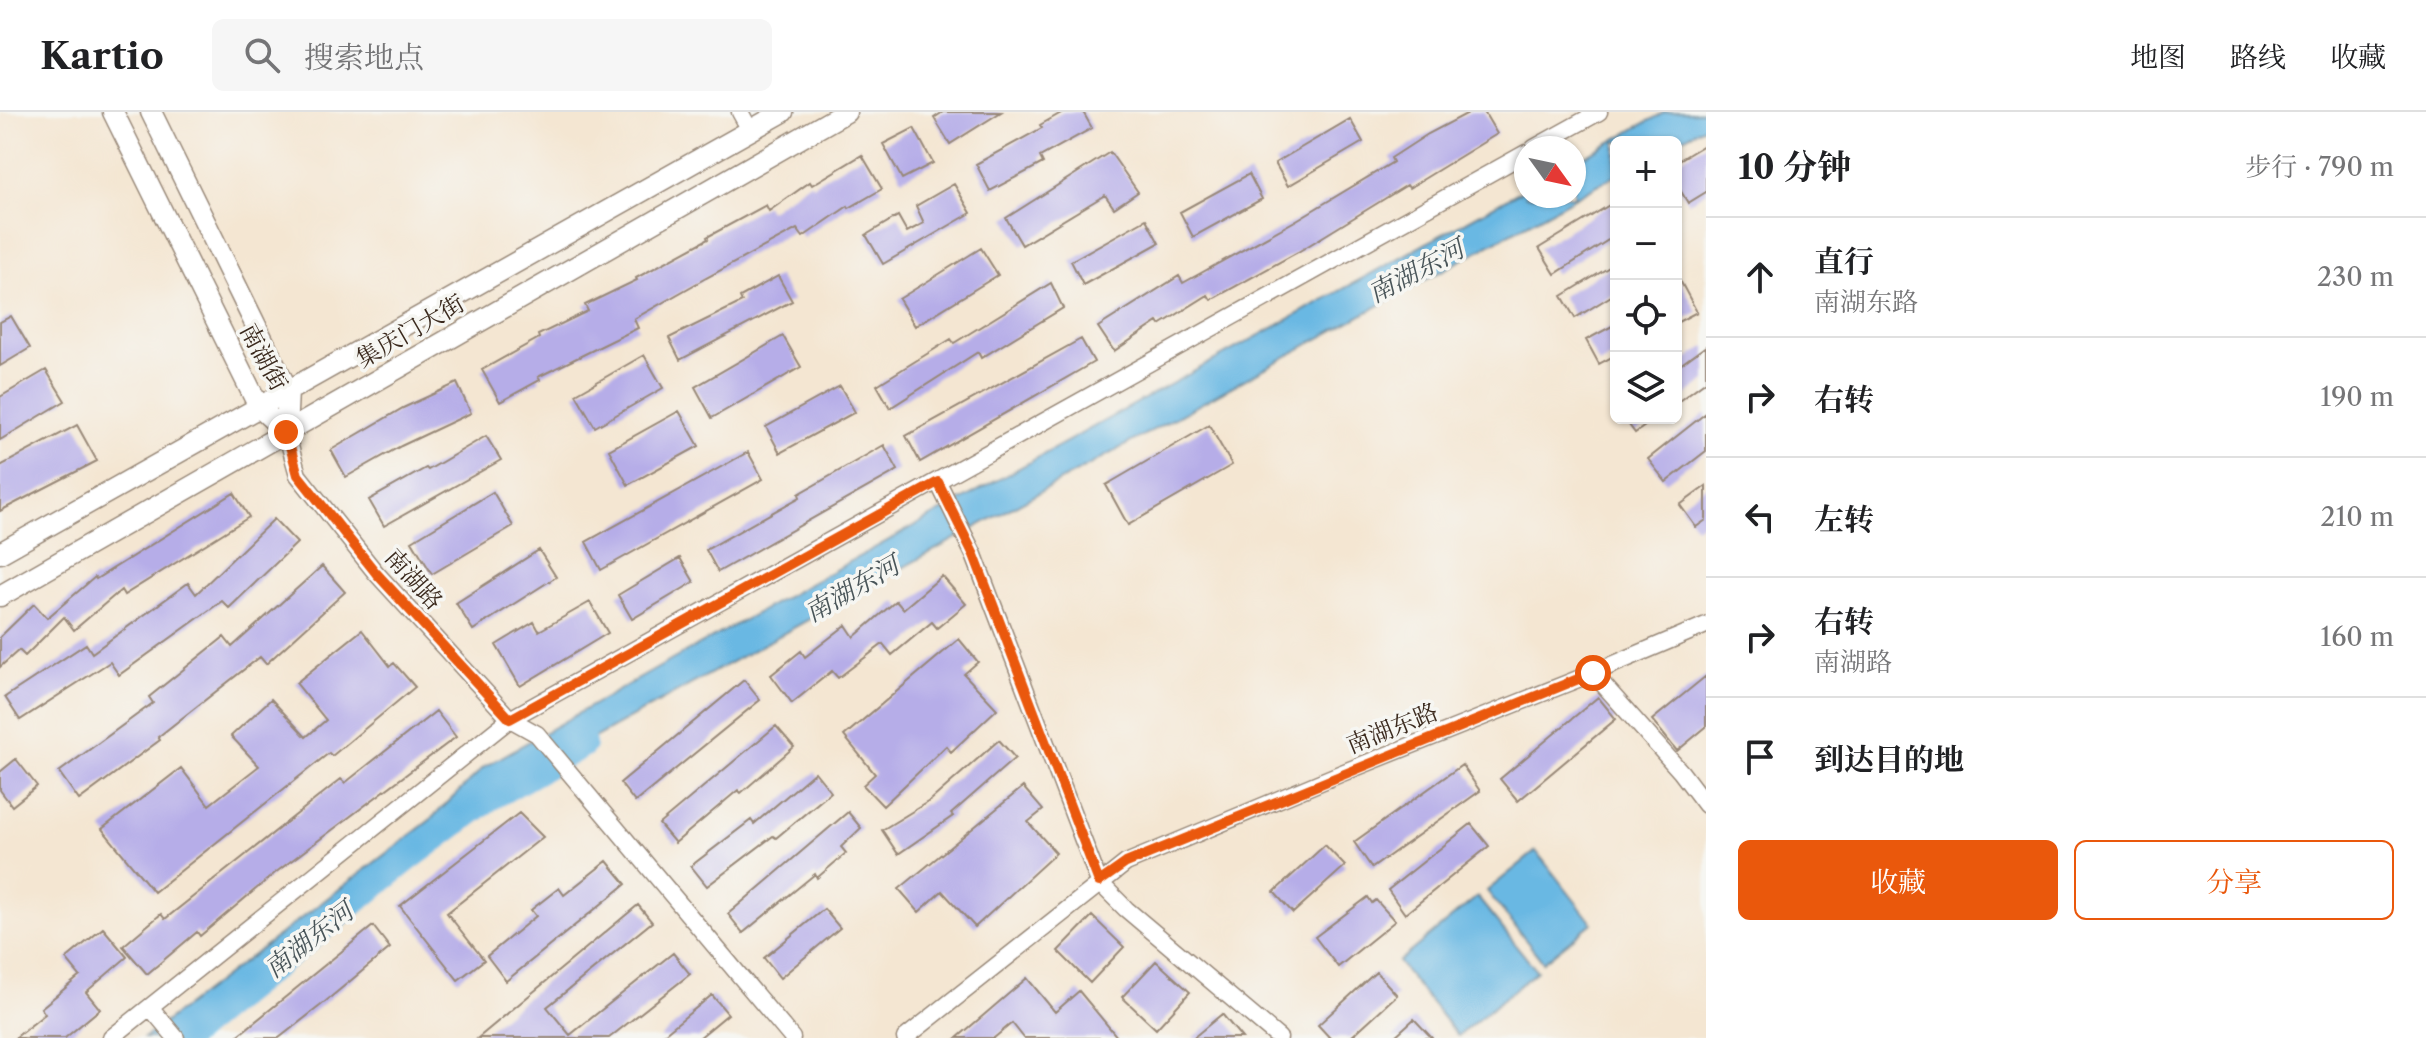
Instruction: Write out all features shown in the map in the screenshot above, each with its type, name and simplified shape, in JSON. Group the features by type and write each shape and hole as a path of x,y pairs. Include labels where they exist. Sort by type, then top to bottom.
{"main road":[{"name":"南湖街","path":"113,112 259,407 286,432"},
{"name":"南湖街","path":"151,112 288,391 286,432"},
{"name":"集庆门大街","path":"0,553 288,391 745,121 783,112"},
{"name":"集庆门大街","path":"0,596 846,112"}],"street":[{"path":"1556,136 1599,112"},
{"path":"111,1038 510,719 1514,160"},
{"name":"南湖路","path":"286,432 298,475 376,573 510,719 537,734 792,1038"},
{"path":"938,482 974,555 1099,882 1126,909 1279,1038"},
{"name":"南湖东路","path":"905,1038 1126,863 1706,625"},
{"path":"1593,673 1681,772 1706,805"},
{"path":"150,1007 176,1038"}],"water":[{"path":"1665,112 1706,112 1706,126 1682,139 1682,136 1621,136"},
{"path":"1610,142 1610,178 1586,192 1586,155"},
{"path":"1514,195 1514,208 1556,208 463,810 181,1038 144,1038 430,820 484,767"},
{"path":"1536,851 1592,923 1543,962 1487,891"},
{"path":"1477,897 1537,971 1458,1036 1398,962"}],"building":[{"path":"943,112 1001,112 950,144 934,118"},
{"path":"1063,112 1083,112 1092,128 1040,157 1043,163 990,191 976,164 1042,128 1040,125"},
{"path":"1470,112 1484,112 1497,134 1409,188 1407,185 1298,252 1211,300 1208,295 1160,325 1158,322 1114,351 1098,327 1179,276 1183,283 1295,221 1393,162 1391,158 1428,134"},
{"path":"1350,119 1363,142 1288,186 1275,163"},
{"path":"914,128 933,163 902,179 883,144"},
{"path":"1706,144 1706,192 1688,203 1682,193 1682,158"},
{"path":"1110,152 1138,192 1114,208 1105,195 1022,245 1006,218"},
{"path":"862,155 882,189 848,206 803,237 797,229 706,278 634,319 638,328 538,377 540,380 500,402 482,370 539,338 538,335 588,311 585,305 637,280 766,205 769,211 810,182 812,185"},
{"path":"1249,174 1262,199 1193,237 1180,212"},
{"path":"954,184 971,213 883,264 866,235 898,216 907,232 924,223 916,206"},
{"path":"1610,205 1610,239 1555,274 1539,248"},
{"path":"1146,219 1159,243 1083,285 1071,261"},
{"path":"981,248 998,275 915,326 899,299"},
{"path":"1610,267 1610,297 1575,318 1562,296"},
{"path":"778,276 792,301 680,360 669,338 742,302 740,297"},
{"path":"1051,283 1063,308 981,358 978,352 890,408 877,385 951,339 954,343"},
{"path":"1682,284 1697,312 1682,320"},
{"path":"11,316 30,348 0,366 0,322"},
{"path":"1610,327 1610,358 1599,364 1586,340"},
{"path":"783,336 801,367 712,418 695,387"},
{"path":"1081,339 1094,362 920,462 906,436"},
{"path":"1706,346 1706,381 1682,399 1682,364"},
{"path":"644,355 663,388 595,427 576,394"},
{"path":"46,370 65,401 0,440 0,397"},
{"path":"457,383 471,413 401,446 346,477 331,450 403,408"},
{"path":"840,386 855,412 780,453 766,427"},
{"path":"679,411 699,446 628,485 609,450"},
{"path":"1706,413 1706,451 1666,482 1648,459"},
{"path":"1628,424 1648,424 1635,433"},
{"path":"77,425 97,461 0,511 0,466"},
{"path":"1209,425 1232,465 1128,525 1106,485"},
{"path":"486,436 501,460 384,526 369,500"},
{"path":"884,445 898,470 718,572 706,550"},
{"path":"748,452 763,479 601,570 586,542"},
{"path":"1706,486 1706,520 1696,527 1680,505"},
{"path":"493,492 513,526 432,574 412,541"},
{"path":"234,493 249,517 124,595 121,590 74,630 64,617 25,656 19,650 0,667 0,637 34,604 47,618 95,577"},
{"path":"274,519 297,543 229,608 222,601 119,675 110,662 20,720 5,697 86,644 92,653 188,583 196,594"},
{"path":"539,550 556,577 473,630 456,603"},
{"path":"680,558 694,582 632,619 618,595"},
{"path":"322,566 345,592 266,664 260,657 158,737 160,740 79,800 59,772 153,703 149,697 224,637 232,647"},
{"path":"942,576 966,604 937,628 932,622 892,655 883,644 838,678 832,671 792,703 771,675 801,651 805,657 846,625 854,637 896,601 903,609"},
{"path":"590,602 608,633 520,686 496,645 534,622 539,631"},
{"path":"362,630 390,666 394,663 415,687 332,756 329,753 154,892 102,829 181,768 209,805 259,766 231,736 271,699 306,737 326,720 296,683"},
{"path":"959,639 978,662 964,674 997,709 951,752 946,746 883,806 863,785 875,774 844,736"},
{"path":"1706,676 1706,727 1677,751 1652,720"},
{"path":"744,680 760,700 635,802 620,783"},
{"path":"1598,697 1616,719 1518,801 1500,779"},
{"path":"436,711 456,737 275,873 200,936 197,932 147,974 123,946 161,914 165,919 341,779 345,783"},
{"path":"776,726 794,747 741,793 738,790 675,843 659,824"},
{"path":"999,740 1015,758 951,814 953,816 898,854 882,830 931,800"},
{"path":"16,759 37,786 12,806 0,790 0,772"},
{"path":"1462,765 1480,791 1372,868 1354,842"},
{"path":"815,772 831,792 776,838 773,836 707,886 691,866 751,820 754,824"},
{"path":"1023,787 1043,810 1028,822 1056,853 975,927 942,891 919,912 899,889"},
{"path":"848,812 861,828 841,847 846,853 817,878 815,874 743,933 728,914"},
{"path":"519,813 543,837 447,913 484,960 458,980 400,906"},
{"path":"1471,824 1489,846 1405,914 1388,890"},
{"path":"1325,845 1345,866 1293,913 1274,892"},
{"path":"607,861 626,884 506,981 487,956 536,916 531,910 559,888 564,895"},
{"path":"1368,897 1372,903 1376,900 1395,921 1338,967 1315,937"},
{"path":"638,905 652,922 547,1007 570,1035 673,953 690,974 609,1038 478,1038"},
{"path":"824,909 840,928 780,978 764,958"},
{"path":"1092,916 1124,947 1090,983 1058,951"},
{"path":"373,926 390,948 320,1006 279,1038 235,1038"},
{"path":"103,928 127,957 86,992 100,1009 65,1038 15,1038 45,1014 41,1008 80,976 66,959"},
{"path":"1156,961 1190,992 1156,1029 1122,997"},
{"path":"1376,972 1397,995 1350,1038 1330,1038 1318,1025"},
{"path":"1027,978 1055,1012 1079,991 1118,1038 1024,1038 1012,1023 994,1038 957,1038"},
{"path":"712,995 728,1014 699,1038 659,1038"},
{"path":"1222,1014 1242,1038 1193,1038"},
{"path":"1414,1019 1432,1038 1393,1038"}],"waterway":[{"name":"南湖东河","path":"184,1038 405,860 488,798 582,744"}],"route":[{"path":"286,432 298,475 376,573 510,719 938,482 974,555 1099,882 1126,863 1593,673"}]}
